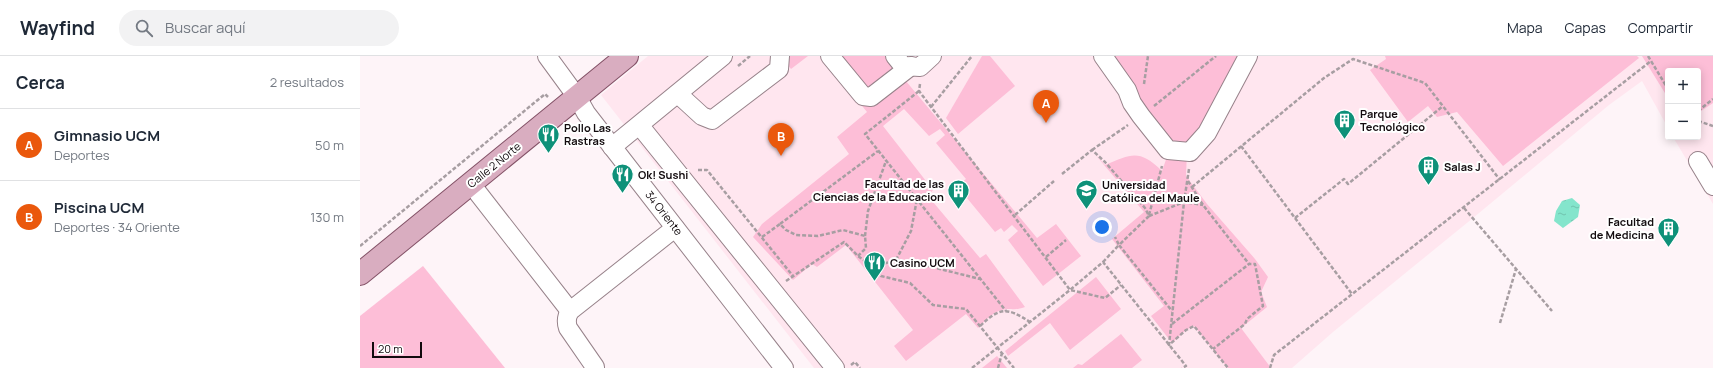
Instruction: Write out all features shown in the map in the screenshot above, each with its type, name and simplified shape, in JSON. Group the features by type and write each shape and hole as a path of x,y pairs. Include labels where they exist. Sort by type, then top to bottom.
{"main road":[{"name":"Calle 2 Norte","path":"360,274 627,56"}],"street":[{"name":"34 Oriente","path":"547,56 577,96 586,113 784,368"},
{"path":"612,147 640,126 723,56"},
{"path":"678,94 702,116 712,120 779,70 780,56"},
{"path":"830,56 863,96 871,97 921,63"},
{"path":"889,56 895,56 903,66 921,63"},
{"path":"1103,56 1127,90 1132,103 1168,150 1190,152 1207,133 1248,56"},
{"path":"640,126 835,368"},
{"path":"1698,161 1713,186"},
{"path":"471,184 570,311"},
{"path":"595,367 568,328 566,318 570,311 676,228"}],"path":[{"path":"931,107 972,56"},
{"path":"1065,173 1092,150 1141,116 1216,56"},
{"path":"1648,56 1665,84"},
{"path":"1192,187 1324,78 1353,59 1425,83 1500,180"},
{"path":"1270,368 1274,355 1651,61"},
{"path":"921,63 919,91 1015,215 1070,290 1105,298 1122,285"},
{"path":"919,91 865,134 1006,311"},
{"path":"1701,109 1713,99"},
{"path":"1294,218 1344,179 1348,184 1443,106"},
{"path":"1701,122 1713,126"},
{"path":"1241,146 1352,294"},
{"path":"1092,150 1105,162 1149,216"},
{"path":"1149,216 1160,172 1168,150"},
{"path":"762,237 878,151"},
{"path":"1169,345 1190,152"},
{"path":"858,256 866,248 864,236 868,210 886,161"},
{"path":"694,170 707,170 793,276"},
{"path":"1187,180 1203,205 1249,264"},
{"path":"1015,215 1054,181"},
{"path":"896,260 911,231 917,199"},
{"path":"972,368 1103,262 1149,216 1184,202 1203,205"},
{"path":"1464,208 1552,311"},
{"path":"780,224 786,230 796,235 818,236 842,230 864,236"},
{"path":"1115,238 1172,312"},
{"path":"1046,257 1066,240"},
{"path":"772,290 844,242 858,256 873,267 881,276 910,283 933,305 966,309 1014,368"},
{"path":"873,267 896,260 920,264 980,279"},
{"path":"1103,262 1186,367 1182,368"},
{"path":"1172,324 1249,264 1255,264 1263,306 1247,319 1245,324 1213,349"},
{"path":"1500,323 1516,269"},
{"path":"980,326 989,317 1006,311 1015,312 1030,322"},
{"path":"1169,345 1186,330 1194,326 1228,368"},
{"path":"998,368 1002,352"},
{"path":"855,362 860,368"}],"shaded area":[{"name":"Universidad Católica del Maule","path":"648,56 1713,56 1713,204 1675,140 1701,140 1701,68 1665,68 1665,123 1642,81 1609,105 1333,332 1292,368 814,368 601,95"},
{"path":"781,56 808,56 791,69"},
{"path":"822,56 885,56 1037,238 1056,224 1081,256 1043,286 1008,240 1018,231 1012,225 1004,232 1001,228 995,232 957,186 966,179 936,143 945,135 940,129 929,136 904,109 883,126 933,190 928,196 980,258 986,254 1025,307 998,311 978,328 966,314 906,361 894,346 913,330 846,245 817,267 812,264 793,280 753,237 762,224 849,154 837,137 867,112"},
{"path":"982,56 990,56 1015,86 958,134 946,118"},
{"path":"1109,56 1243,56 1187,149 1169,147"},
{"path":"1385,56 1637,56 1639,58 1503,166 1457,112 1437,117 1428,106 1408,122 1370,70 1386,59"},
{"path":"1642,56 1713,56 1713,103 1701,111 1701,68 1665,68 1665,93"},
{"path":"1169,151 1187,152 1186,176 1207,204 1255,259 1268,277 1261,292 1267,307 1241,328 1271,368 1228,368 1194,326 1186,330 1172,343 1151,316 1164,306 1112,239 1144,212 1093,152 1105,165 1122,158 1135,156 1147,159 1162,171"},
{"path":"423,266 505,368 360,368 360,316"},
{"path":"1096,277 1121,309 1070,350 1050,323 1008,356 1005,351"},
{"path":"1121,334 1142,360 1132,368 1073,368 1078,364 1082,365"},
{"path":"997,356 1007,368 982,368"}],"water":[{"path":"1572,198 1580,205 1578,217 1563,228 1554,221 1556,211 1562,201"}],"place":[{"name":"Gimnasio UCM","path":"1046,123"},
{"name":"Parque Tecnológico","path":"1345,140"},
{"name":"Pollo Las Rastras","path":"548,154"},
{"name":"Piscina UCM","path":"781,156"},
{"name":"Salas J","path":"1428,186"},
{"name":"Ok! Sushi","path":"623,194"},
{"name":"Facultad de las Ciencias de la Educacion","path":"959,210"},
{"name":"Universidad Católica del Maule","path":"1087,210"},
{"name":"Facultad de Medicina","path":"1669,248"},
{"name":"Casino UCM","path":"875,282"}]}
